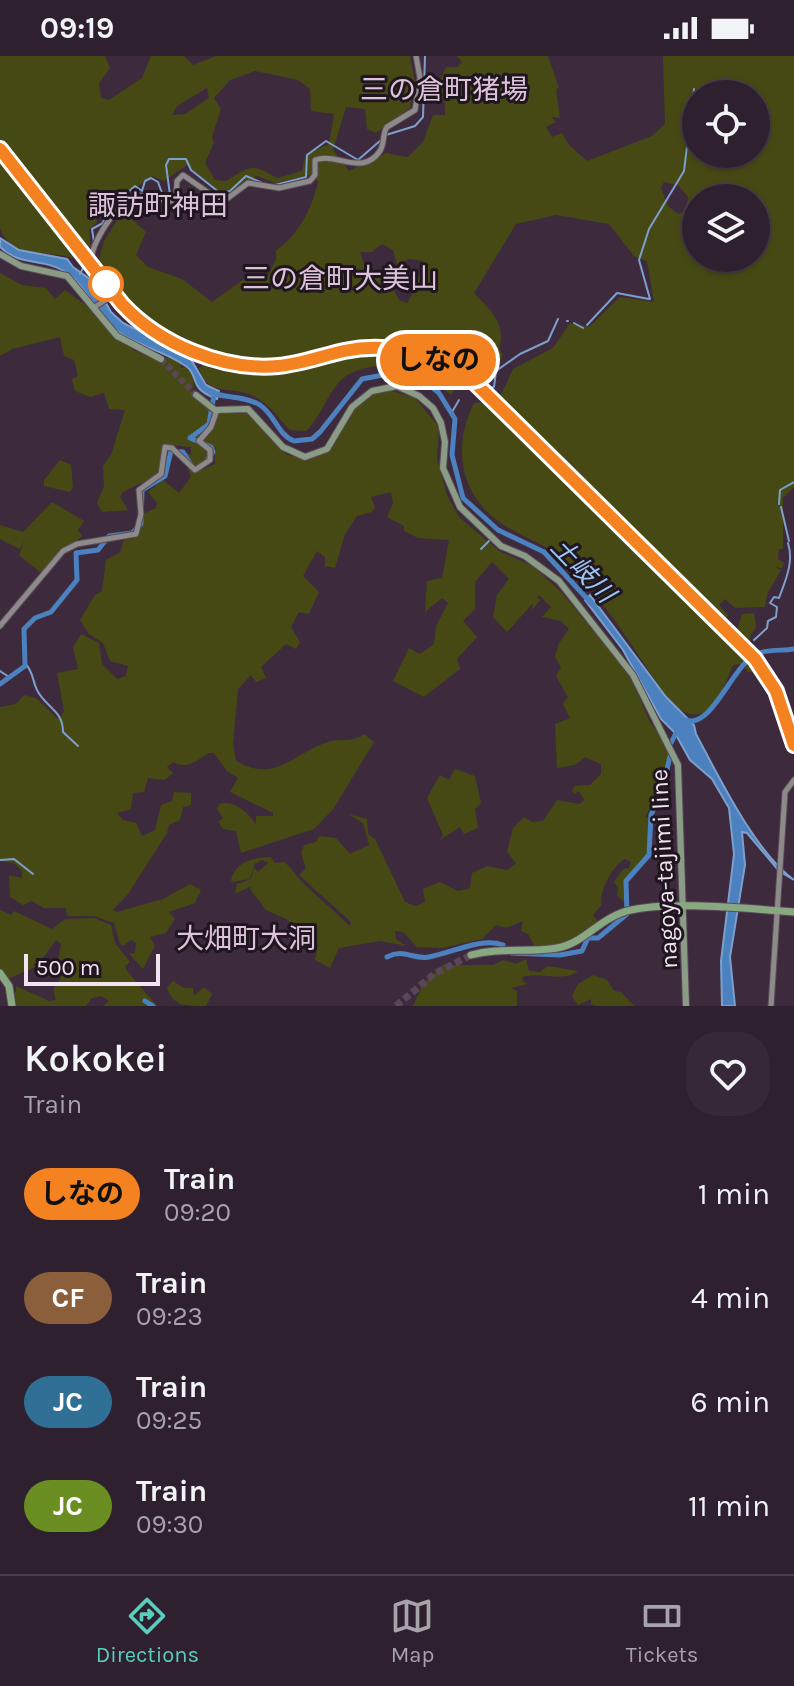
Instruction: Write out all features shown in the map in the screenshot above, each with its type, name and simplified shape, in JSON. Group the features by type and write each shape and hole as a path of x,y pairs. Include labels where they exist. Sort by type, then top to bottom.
{"highway":[{"path":"471,955 509,948 559,948 628,911 720,907 794,912"},
{"path":"0,973 9,986 12,1006"}],"main road":[{"path":"94,308 112,295 113,277 94,264 92,258 100,233 125,200 140,195 172,201 176,197 177,181 183,175 219,200 228,198 251,183 273,189 307,182 314,177 317,159 334,158 362,164 380,150 387,127 415,110 420,78 416,56"},
{"path":"0,254 21,266 67,276 121,340 161,359"},
{"name":"nagoya-tajimi line","path":"214,410 241,407 250,410 286,450 310,457 329,447 352,407 365,395 386,385 407,389 436,412 445,437 443,468 455,499 492,538 529,559 567,590 633,675 653,721 676,754 685,907 686,1006"},
{"path":"0,626 58,555 77,544 133,536 140,521 140,488 159,476 164,449 174,450 197,471 212,454 199,443 208,431 214,410 196,395"},
{"path":"771,1006 785,792 794,780"}],"shaded area":[{"path":"0,56 105,56 110,68 99,83 101,98 109,100 142,78 151,56 184,56 193,65 216,56 410,56 415,82 410,108 376,133 367,129 365,109 346,107 333,150 349,171 386,153 408,157 423,142 433,115 445,115 445,103 435,92 446,67 458,67 462,62 457,56 548,56 559,88 556,89 560,118 551,117 556,122 546,127 552,137 562,133 569,145 587,161 652,136 665,124 663,56 794,56 794,487 783,498 783,549 779,549 778,559 784,563 782,568 774,567 781,570 767,594 765,607 735,608 725,599 719,605 728,615 717,635 721,637 725,632 736,633 742,614 754,613 756,627 750,636 750,645 743,651 753,662 750,666 756,673 748,672 742,664 733,665 716,701 708,709 700,714 690,714 679,709 666,697 620,628 581,578 554,552 492,517 470,488 464,472 463,438 474,403 489,402 502,393 513,369 553,348 570,323 589,327 620,297 654,302 647,261 634,256 609,224 556,215 516,224 474,293 496,318 501,332 499,349 503,355 489,384 463,383 451,395 412,367 396,364 365,368 341,380 306,431 290,430 270,408 247,393 208,384 199,368 204,364 202,351 193,347 190,341 144,320 98,262 104,241 123,211 146,232 136,255 148,267 182,279 212,302 250,275 268,276 276,259 276,250 298,229 312,201 318,181 310,175 275,183 257,176 229,192 221,193 187,165 164,181 152,176 133,190 113,192 101,198 96,224 89,229 91,250 81,255 82,261 24,250 6,239 0,228","holes":["255,71 298,80 310,89 311,111 334,114 329,144 306,154 302,171 277,178 250,168 226,181 215,180 205,163 214,142 212,137 221,109 214,98 230,80","207,88 209,98 185,114 172,115 177,106","382,244 393,250 397,264 408,259 423,261 415,290 407,303 399,300 385,274 367,273 360,252 372,252"]},
{"path":"0,273 22,285 46,288 55,299 65,290 94,311 133,350 162,362 159,355 181,362 181,368 192,373 194,387 191,391 211,411 206,425 203,424 208,428 197,442 207,449 208,458 195,467 183,451 191,455 191,447 166,445 156,474 122,493 120,497 128,510 102,512 97,503 104,486 103,466 111,455 125,410 109,409 104,393 90,397 75,391 72,379 78,376 74,360 64,356 60,337 12,349 0,356"},
{"path":"382,388 415,398 439,427 437,459 447,495 459,517 499,551 533,566 563,594 630,676 650,722 670,749 661,788 645,817 649,818 648,856 626,881 627,905 617,895 618,887 614,882 623,869 629,868 631,862 625,859 608,879 602,904 593,915 599,923 561,946 534,945 528,934 521,931 523,921 506,928 496,925 482,939 442,948 417,947 403,932 395,931 396,939 406,946 380,941 339,948 330,968 315,960 318,945 286,919 266,910 250,889 251,886 235,894 237,884 251,879 254,868 258,872 268,863 262,860 255,864 256,860 250,879 231,882 240,865 258,858 270,857 275,863 285,862 350,926 351,922 299,875 306,868 301,853 304,845 316,842 319,836 336,838 350,854 369,845 363,823 348,814 367,819 368,834 375,839 405,902 415,906 425,902 423,889 440,882 458,891 470,888 472,873 487,866 508,870 516,863 507,852 513,828 524,817 532,822 543,821 557,800 580,804 584,800 579,791 582,789 574,794 572,790 575,786 590,785 601,774 601,764 585,757 575,765 557,768 555,724 570,718 563,704 568,697 556,676 561,667 555,657 559,643 569,629 561,621 542,617 551,607 539,595 537,599 541,599 532,610 533,603 507,632 493,617 497,595 509,579 492,562 475,582 475,609 463,621 477,637 457,659 460,669 424,697 393,681 409,648 420,654 434,644 436,626 448,603 442,598 425,612 427,581 442,578 449,540 418,538 387,517 393,503 391,492 371,497 375,507 372,512 357,516 345,534 335,568 325,566 325,557 317,551 303,576 319,592 309,614 299,612 291,627 300,642 296,649 286,644 261,667 266,678 256,682 251,675 238,689 233,744 236,761 250,767 273,768 328,742 364,734 374,742 334,808 314,829 241,853 236,831 223,829 218,822 223,818 217,809 219,804 230,803 240,808 256,825 256,816 273,816 273,813 230,792 238,778 227,771 214,753 208,753 188,765 173,762 167,767 173,773 165,780 148,778 144,792 133,793 131,809 117,813 123,820 136,823 142,836 155,830 161,805 172,801 174,792 191,793 191,805 183,807 180,820 169,825 128,894 113,910 117,912 163,899 190,884 201,890 195,903 169,912 175,919 166,933 150,937 155,946 143,969 129,954 135,953 136,943 131,940 123,946 120,944 114,923 94,916 67,916 66,908 44,908 32,901 23,905 10,897 9,875 22,878 22,871 14,863 0,861 0,707 16,704 24,695 36,698 58,719 64,711 57,673 78,669 73,647 81,634 99,643 102,664 117,679 126,676 128,666 110,661 103,643 89,634 80,620 95,595 102,591 106,560 120,552 124,540 136,537 145,513 156,508 157,503 148,492 163,480 179,493 191,477 186,464 197,472 215,464 214,447 201,441 217,413 244,409 287,455 308,459 327,451 356,405"},
{"path":"60,460 71,465 73,487 70,492 44,486 44,480"},
{"path":"52,502 84,521 78,530 82,536 40,572 19,555 25,540 20,549 0,539 0,525 23,532"},
{"path":"455,769 475,776 481,803 475,809 478,828 464,834 460,827 440,840 443,835 427,798 440,775 449,780"},
{"path":"0,910 11,915 14,911 52,929 65,919 94,918 111,925 115,943 130,962 125,966 127,971 157,1006 103,1006 109,1001 101,996 92,998 86,1006 9,1006 9,996 16,992 16,986 49,1001 56,1000 53,990 64,972 58,960 61,944 56,940 37,966 8,979 0,971"},
{"path":"526,959 529,971 540,972 548,966 578,971 558,977 523,977 522,981 528,984 511,988 517,991 517,1006 413,1006 423,984 443,965 493,965 503,960 516,964"},
{"path":"593,975 607,980 614,991 621,992 634,1006 596,1006 591,1004 591,999 578,1005 572,996 578,984"},
{"path":"173,981 184,988 193,988 194,996 204,987 212,994 206,1006 186,1005 172,998 167,987"}],"water":[{"path":"0,238 19,250 67,259 94,282 111,312 123,323 189,356 206,385 219,391 217,399 201,391 187,367 113,328 71,276 52,266 9,254 0,247"},
{"path":"590,595 666,697 694,725 739,813 765,851 794,880 779,871 747,833 742,832 745,865 730,957 735,1006 722,1006 721,961 734,854 729,808 712,779 690,760 675,733 661,719 623,650 585,600"}],"waterway":[{"path":"386,135 415,126 423,117 425,56"},
{"path":"275,185 306,177 307,155 326,141 358,160 381,140"},
{"path":"94,242 92,229 103,223 107,209 115,202 115,193 127,193 135,186 142,191 145,181 151,178 158,182 162,193 170,195 166,165 169,159 186,159 191,170 220,193 230,191 246,176 265,184"},
{"path":"650,299 639,260 649,229 684,168"},
{"path":"80,274 89,256"},
{"path":"587,325 617,293 649,299"},
{"path":"479,391 494,387 496,371 520,354 548,341 558,319"},
{"path":"574,323 583,328"},
{"name":"土岐川","path":"211,393 260,405 284,434 294,441 312,439 320,432 362,379 404,371 420,377 439,393 455,419 452,455 463,498 498,530 544,552 591,603"},
{"path":"208,459 213,452 211,447 190,438 209,424 214,395"},
{"path":"452,412 459,400"},
{"path":"0,684 25,666 24,629 35,618 51,612 77,580 76,553 98,550 109,536 132,533 141,524 142,490 165,476 171,451 183,452 191,465"},
{"path":"779,504 780,490 794,482"},
{"path":"781,507 789,541"},
{"path":"481,549 491,539"},
{"path":"754,640 767,628 768,621 776,617 777,607 770,603 774,597 779,598 787,577 790,564 788,543"},
{"path":"686,720 695,720 704,715 747,660 756,654 794,649"},
{"path":"751,650 752,657"},
{"path":"25,663 41,696 60,719 63,732 78,746"},
{"path":"0,671 9,677"},
{"path":"671,743 677,731"},
{"path":"511,953 560,955 582,951 588,938 598,938 627,914 626,881 649,855 651,815 663,787 671,752"},
{"path":"0,860 14,859 33,874"},
{"path":"387,957 398,954 429,957 476,944 503,945"},
{"path":"145,1001 153,1006"}],"tunnel":[{"path":"161,359 196,395"},
{"path":"396,1006 434,974 471,955"}],"railway":[{"path":"83,256 136,319 200,355"},
{"path":"413,353 422,356"},
{"path":"476,382 490,394"},
{"path":"744,649 776,693 794,750"}],"train":[{"name":"しなの","path":"0,149 122,304 145,325 172,340 218,360 254,366 291,364 363,349 395,349 444,362 468,376 490,394 755,659 776,691 794,745"}],"district":[{"name":"三の倉町猪場","path":"444,89"},
{"name":"諏訪町神田","path":"158,205"},
{"name":"三の倉町大美山","path":"340,278"},
{"name":"大畑町大洞","path":"246,938"}]}
